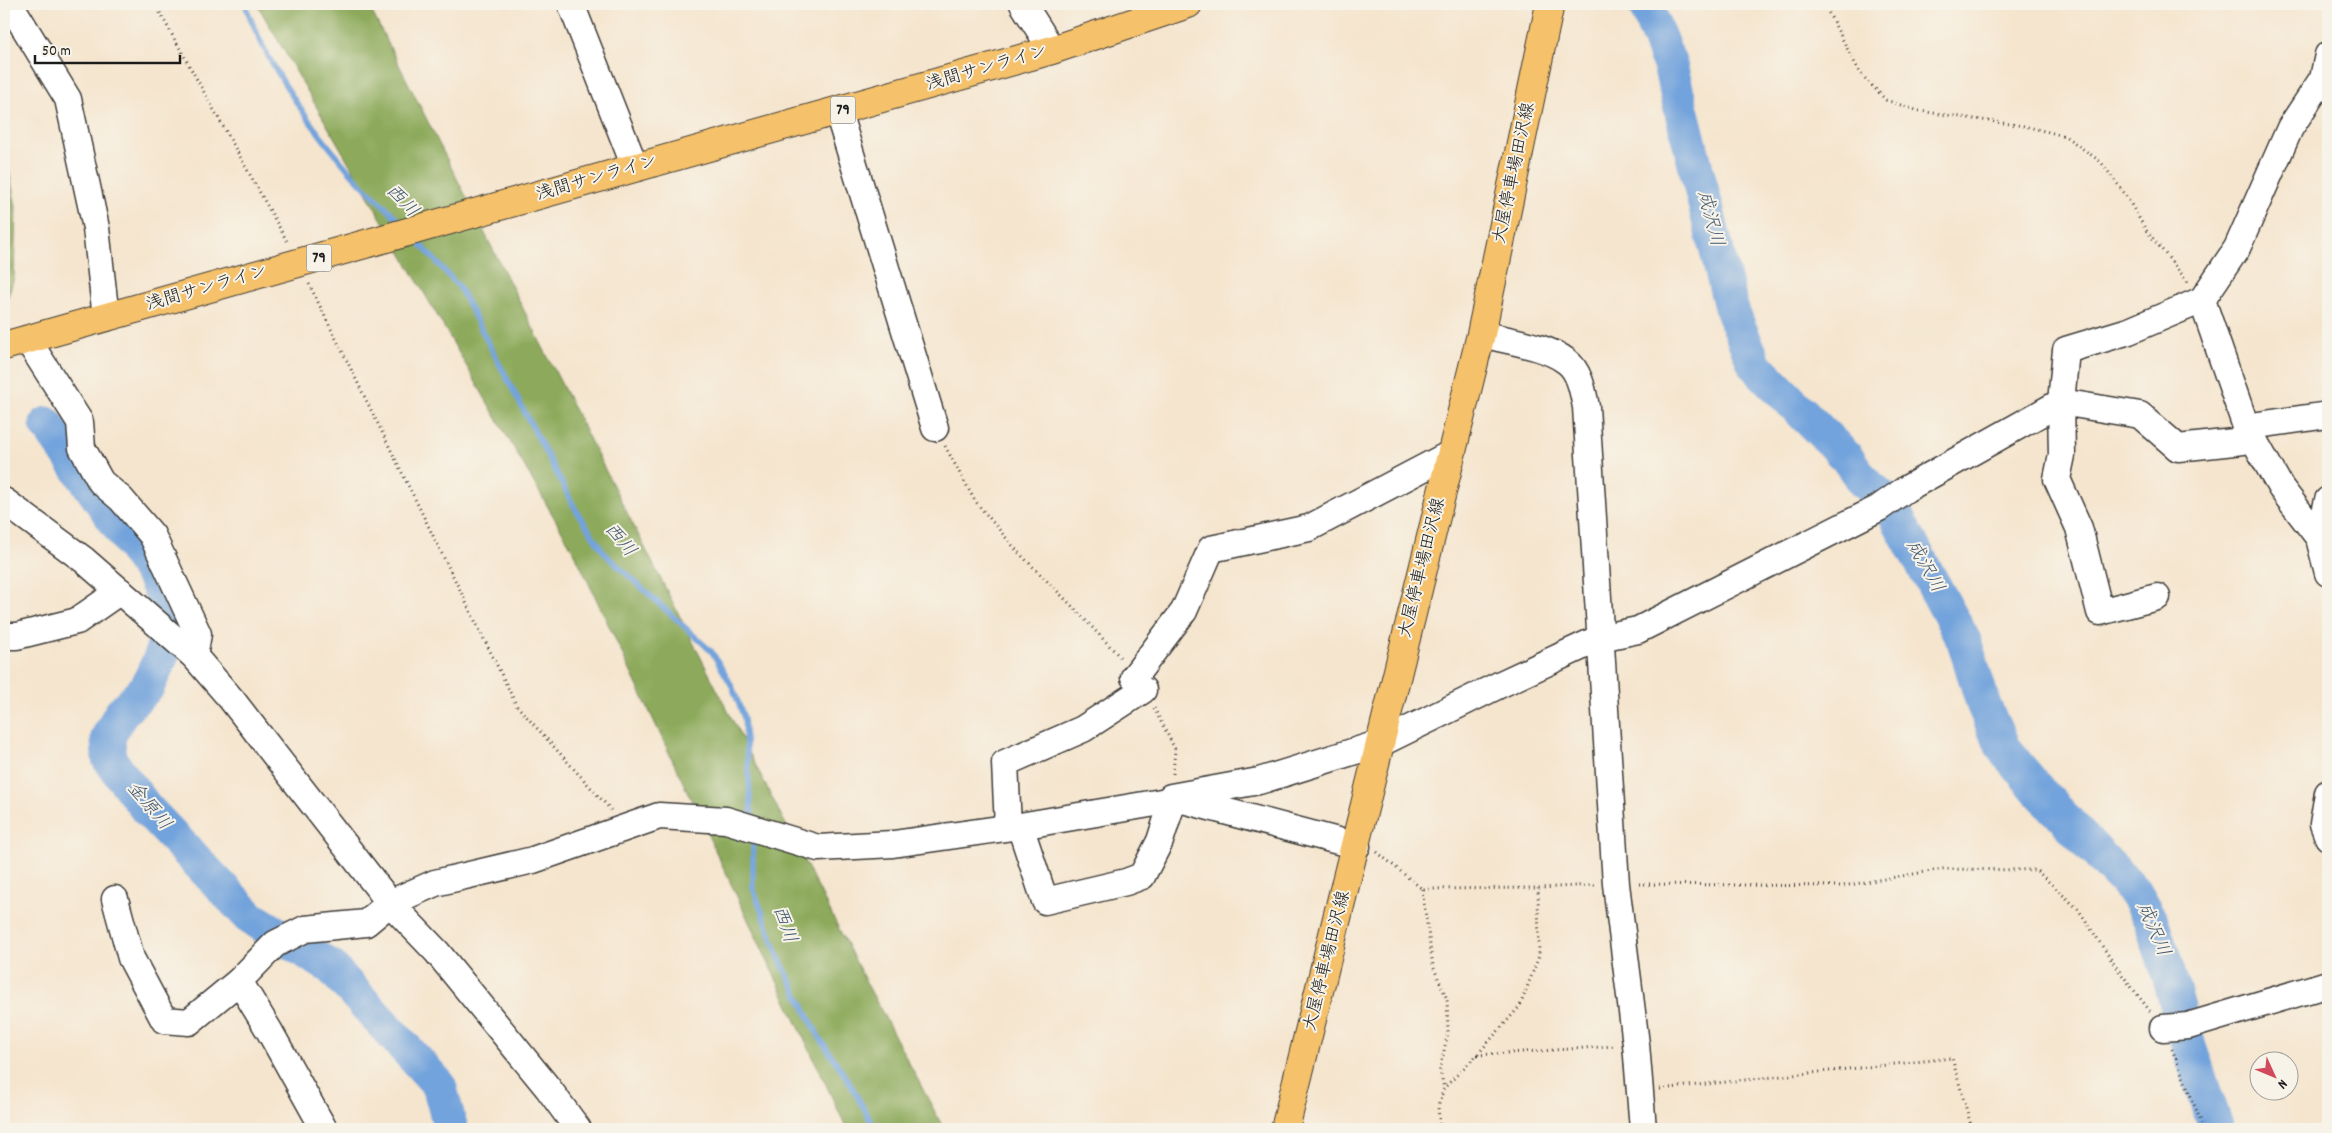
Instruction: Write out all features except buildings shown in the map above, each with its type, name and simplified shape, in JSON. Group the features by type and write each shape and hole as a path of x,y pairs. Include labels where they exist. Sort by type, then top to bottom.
{"main road":[{"name":"浅間サンライン","path":"15,343 838,112 1052,50 1188,4"},
{"name":"大屋停車場田沢線","path":"1285,1129 1481,334 1550,4"}],"street":[{"path":"10,4 68,100 96,228 106,318"},
{"path":"571,4 635,168"},
{"path":"1022,4 1052,50"},
{"path":"2157,597 2100,612 2078,528 2057,479 2062,455 2060,402 2066,350 2129,331 2202,300 2237,248 2290,128 2326,71"},
{"path":"838,112 935,428"},
{"path":"2202,300 2245,424 2281,488 2319,538 2328,573"},
{"path":"1481,334 1547,352 1567,361 1580,382 1586,406 1616,884 1636,1044 1642,1129"},
{"path":"15,343 80,422 82,448 101,482 121,499 152,534 198,634 186,649"},
{"path":"115,899 131,958 164,1020 189,1022 239,981 285,938 305,928 366,923 390,903 435,883 533,860 658,816 726,820 818,848 893,844 1014,827 1259,781 1380,742 1600,638 1638,630 1879,508 1906,489 2060,402 2140,415 2178,448 2243,441 2258,425 2328,415"},
{"path":"1172,798 1160,842 1142,876 1126,882 1045,901 1014,827 1005,763 1083,729 1138,684 1184,612 1211,549 1309,528 1450,454"},
{"path":"2319,538 2328,500"},
{"path":"4,501 84,560 186,649 232,700 390,903 437,952 548,1088 578,1129"},
{"path":"4,636 17,636 77,621 120,591"},
{"path":"2328,793 2323,824 2328,837"},
{"path":"1172,798 1356,846"},
{"path":"239,981 324,1129"},
{"path":"2174,1028 2328,984"}],"path":[{"path":"155,4 299,263 517,706 627,827"},
{"path":"1824,4 1860,73 1886,100 1919,111 2024,126 2065,136 2101,162 2125,194 2146,230 2202,300"},
{"path":"935,428 975,501 1018,552 1118,654 1138,684 1175,749 1172,798"},
{"path":"1356,846 1377,852 1422,889 1538,888 1616,884 1843,886 1943,869 2036,870 2078,909 2116,967 2174,1028 2204,1129"},
{"path":"1440,1129 1438,1107 1444,1088 1477,1055 1520,1006 1539,956 1538,888"},
{"path":"1422,889 1433,966 1447,999 1448,1032 1440,1070 1444,1088"},
{"path":"1477,1055 1636,1044"},
{"path":"1639,1091 1952,1058 1972,1129"}],"green space":[{"path":"257,4 368,4 866,982 944,1129 847,1129 574,552"},
{"path":"4,147 16,206 14,278 4,309"}],"waterway":[{"name":"西川","path":"245,4 253,25 275,68 301,110 352,174 404,226"},
{"name":"成沢川","path":"1645,4 1670,65 1732,311 1755,365 1847,458 1864,482 1889,503 1964,641 1984,706 2003,748 2039,791 2137,895 2150,918 2166,965 2189,1047 2217,1129"},
{"name":"西川","path":"415,238 459,287 577,512 606,555 712,652 732,686 744,718 752,820"},
{"name":"金原川","path":"47,424 155,578 168,609 162,655 147,687 121,713 108,737 109,759 146,808 251,918 331,967 439,1085 451,1129"},
{"name":"西川","path":"753,837 753,888 779,958 819,1037 848,1080 875,1129"}]}
